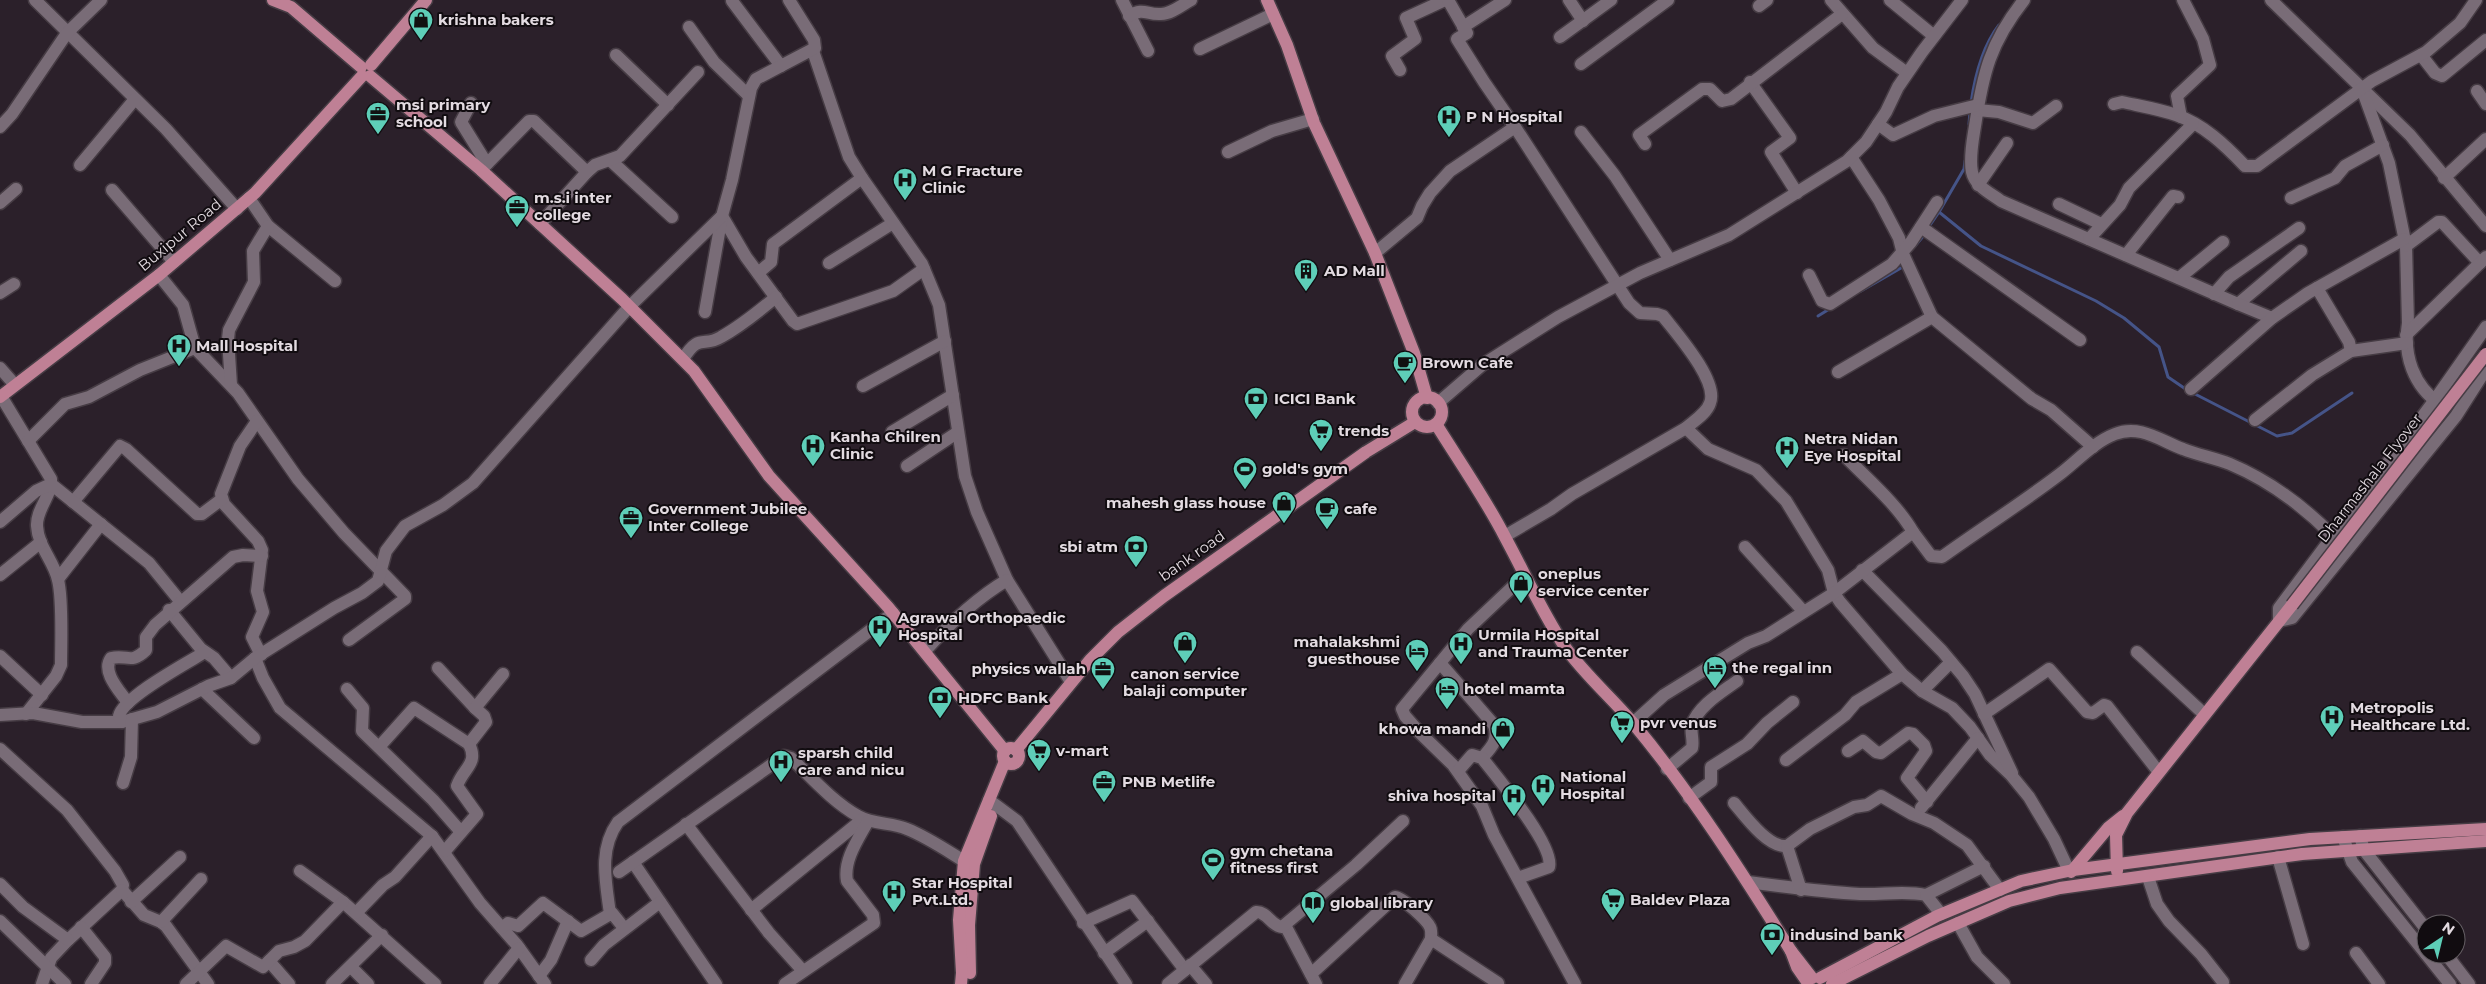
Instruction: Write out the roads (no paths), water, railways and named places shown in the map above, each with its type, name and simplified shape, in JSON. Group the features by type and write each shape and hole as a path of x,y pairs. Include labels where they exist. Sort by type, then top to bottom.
{"main road":[{"path":"273,0 291,7 484,167 540,224 630,306 683,359 694,371 769,476 893,613 1009,757"},
{"name":"Buxipur Road","path":"0,397 159,275 249,198 317,128 426,0"},
{"path":"1267,0 1287,45 1313,120 1374,253 1441,416 1436,424 1423,426 1415,422 1412,413 1414,404 1433,400"},
{"name":"Dharmashala Flyover","path":"2127,812 2292,605 2486,354"},
{"name":"bank road","path":"992,802 1009,757 1071,682 1118,632 1164,596 1366,452 1415,422"},
{"path":"1436,424 1504,536 1524,576 1566,647 1590,678 1633,723 1689,798 1748,882 1790,951 1796,967 1815,981 1941,914 2021,881 2117,862 2343,837 2486,829"},
{"path":"961,984 959,920 964,861 992,802"},
{"path":"970,984 969,925 974,864 992,802"},
{"path":"2118,881 2116,835 2127,812"},
{"path":"2060,888 2071,870 2108,828 2127,812"},
{"path":"1832,984 1958,922 2009,901 2060,888 2278,857 2486,841"}],"street":[{"path":"35,0 204,169 237,208"},
{"path":"0,127 12,114 67,33 101,0"},
{"path":"789,0 814,40 813,51 849,157 924,269 939,305 965,476 977,512 1007,580 1071,682"},
{"path":"1122,0 1148,51"},
{"path":"1129,16 1142,10 1158,14 1166,13 1191,0"},
{"path":"1400,70 1392,56 1415,39 1406,18 1447,0 1467,33 1457,38 1629,304 1640,313 1663,316 1691,351 1712,395 1710,406 1686,428 1504,536"},
{"path":"1463,27 1505,0"},
{"path":"1569,0 1584,21"},
{"path":"1560,37 1611,0"},
{"path":"1581,64 1668,0"},
{"path":"1831,0 1873,48 1907,73"},
{"path":"1890,0 1934,36"},
{"path":"1433,400 1482,365 1558,317 1670,260 1729,235 1798,193 1851,156 1866,142 1907,73 1962,0"},
{"path":"2024,0 1994,44 1981,82 1972,172 1978,185 2001,201 2272,318"},
{"path":"2181,117 2177,96 2210,66 2203,38 2183,0"},
{"path":"2271,0 2410,135 2486,226"},
{"path":"2114,104 2122,102 2181,117 2227,147 2245,166 2257,166 2362,88 2421,55 2460,23 2476,0"},
{"path":"732,1 781,66"},
{"path":"1200,49 1273,14"},
{"path":"1645,144 1639,135 1702,89 1710,89 1725,102 1842,14"},
{"path":"689,27 714,62 749,96"},
{"path":"2421,55 2435,73 2442,76 2486,40"},
{"path":"704,312 722,216 732,180 749,96 756,79 813,51"},
{"path":"616,55 668,105"},
{"path":"540,224 595,165 620,156 698,72"},
{"path":"1750,82 1790,138 1771,152 1798,193"},
{"path":"2362,88 2389,162 2405,243 2408,323 2406,339 2408,358 2415,379 2434,401 2456,416"},
{"path":"2477,91 2486,104"},
{"path":"80,164 135,99"},
{"path":"471,103 461,122 484,167 530,121 534,121 587,172"},
{"path":"1878,124 1893,135 1934,116 1978,107 2034,123 2056,106"},
{"path":"1228,152 1272,131 1313,120"},
{"path":"2090,239 2101,224 2120,206 2130,188 2193,124"},
{"path":"1374,253 1417,218 1430,193 1450,172 1515,127"},
{"path":"1581,132 1615,176 1670,260"},
{"path":"2444,178 2486,139"},
{"path":"1978,185 2007,143"},
{"path":"2291,198 2335,178 2345,166 2383,145"},
{"path":"1851,156 1899,238 1902,254 1932,317 2032,399 2051,410 2093,447"},
{"path":"610,160 672,217"},
{"path":"758,273 771,262 772,244 862,178"},
{"path":"0,203 16,190"},
{"path":"112,190 174,262"},
{"path":"2126,255 2173,196 2178,197"},
{"path":"249,198 268,226 335,282"},
{"path":"1809,275 1822,301 1827,305 1892,264 1925,229 1937,202"},
{"path":"2060,204 2101,224"},
{"path":"722,216 758,273 793,321 801,324 894,290 924,269"},
{"path":"0,715 26,714 82,722 127,720 157,712 202,689 231,678 258,656 334,608 362,594 378,581 386,551 405,526 443,505 473,483 630,306 722,216"},
{"path":"2191,389 2272,318 2317,288 2405,243 2438,222 2442,222 2483,260 2406,339 2351,351 2312,375 2255,420"},
{"path":"829,263 893,223"},
{"path":"231,386 229,330 252,288 255,275 252,251 268,226"},
{"path":"2214,294 2229,277 2299,228"},
{"path":"1925,229 2080,340"},
{"path":"2179,278 2223,242"},
{"path":"2238,304 2301,251"},
{"path":"159,275 183,305 195,348 231,386 298,479 344,533 405,596 404,599 349,640"},
{"path":"0,293 14,284"},
{"path":"2317,288 2348,342 2351,351"},
{"path":"683,359 692,345 704,340 718,339 743,323 776,297"},
{"path":"1838,372 1932,317"},
{"path":"2486,327 2434,401 2279,608 2279,621 2292,618 2456,416 2486,369"},
{"path":"863,386 945,341"},
{"path":"28,441 65,404 89,397 140,370 195,348"},
{"path":"0,368 15,386"},
{"path":"892,432 953,396"},
{"path":"0,397 50,475 51,484 37,518 41,542 58,579 61,665 56,676 26,714"},
{"path":"257,421 231,467 222,489 222,499 261,546 262,556 257,591 263,612 252,637 262,678 280,708 432,836 445,851 480,903 519,948 542,980"},
{"path":"1686,428 1708,449 1756,470 1786,501 1828,570 1834,593 1902,674 1922,691 1952,708 1990,755 2012,775 2029,797 2071,870"},
{"path":"1844,455 1888,502 1898,508 1931,556 1942,557 2060,474 2093,447 2114,434 2134,430 2182,449 2230,464 2269,484 2314,517 2332,535"},
{"path":"907,466 958,432"},
{"path":"74,502 120,446 126,449 197,514 222,499"},
{"path":"51,484 149,563 180,601"},
{"path":"0,522 36,491 51,484"},
{"path":"58,579 101,524"},
{"path":"1633,723 1664,695 1748,643 1766,636 1834,593 1913,532"},
{"path":"0,575 41,542"},
{"path":"1745,547 1803,611"},
{"path":"128,703 108,672 108,660 113,657 134,660 137,658 146,650 146,637 169,610 233,557 243,555 262,556"},
{"path":"1862,570 1951,662 1975,694 2010,767 2012,775"},
{"path":"1524,576 1486,610 1402,709 1405,716 1458,772 1482,806 1494,835 1575,984"},
{"path":"925,651 948,626 977,600 1007,580"},
{"path":"169,610 205,652 214,658 231,678"},
{"path":"610,914 605,855 610,833 618,822 893,613"},
{"path":"123,783 131,757 127,720 119,713 141,691 205,652"},
{"path":"2137,652 2204,714"},
{"path":"0,656 42,695"},
{"path":"1922,691 1951,662"},
{"path":"1440,663 1494,725 1497,734 1493,746 1482,758"},
{"path":"438,668 484,716 486,722 469,744"},
{"path":"1984,714 2049,669 2087,712 2093,712 2107,706 2158,771"},
{"path":"475,708 503,674"},
{"path":"1786,760 1845,715 1856,702 1902,674"},
{"path":"1667,769 1692,748 1692,728 1695,719 1711,701 1736,681"},
{"path":"202,689 254,738"},
{"path":"347,689 363,708 362,731 433,800 461,832"},
{"path":"1689,798 1711,782 1711,767 1748,744 1767,723 1793,702"},
{"path":"379,747 414,708 469,744 473,753 472,761 457,786 477,814 445,851"},
{"path":"1848,751 1863,741 1876,752 1882,753 1908,733 1913,734 1924,745 1926,751 1907,778 1927,802"},
{"path":"1916,814 1978,738"},
{"path":"1,752 80,825 115,871 122,882 122,890 131,902 144,915 161,922 208,984"},
{"path":"1458,772 1472,755 1482,758 1530,821 1549,857 1549,866 1518,878"},
{"path":"619,872 784,756 791,758 839,803 866,820 907,829 964,861"},
{"path":"1734,803 1772,843 1787,846 1810,829 1854,807 1867,805 1881,796 1912,814 1916,814 1934,823 1967,845 2000,890"},
{"path":"992,802 1017,821 1126,984"},
{"path":"751,910 866,820"},
{"path":"785,984 874,923 873,914 847,881 846,874 848,863 866,820"},
{"path":"1168,984 1256,912 1262,912 1276,926 1285,925 1403,821"},
{"path":"686,824 751,910 803,971"},
{"path":"356,913 383,885 395,876 432,836"},
{"path":"2360,836 2364,850 2416,916"},
{"path":"2343,837 2347,851 2358,870 2416,942"},
{"path":"1787,846 1801,890"},
{"path":"131,902 180,857"},
{"path":"2278,857 2303,944"},
{"path":"633,862 716,984"},
{"path":"1748,882 1801,890 1862,894 1909,892 1926,895 1984,866"},
{"path":"300,872 343,902 435,984"},
{"path":"2148,876 2157,904 2223,982"},
{"path":"161,922 201,879"},
{"path":"0,884 23,907 68,940"},
{"path":"42,984 52,958 81,927 122,890"},
{"path":"1926,895 1941,914"},
{"path":"1285,925 1313,979 1395,897 1404,900 1427,923 1431,930 1432,939 1405,984"},
{"path":"1083,922 1132,901 1188,967 1206,984"},
{"path":"186,984 226,946 259,966 263,966 279,951 294,947 305,941 343,902"},
{"path":"590,960 624,928 660,902"},
{"path":"502,928 508,923 518,926 543,903 579,930 584,931 610,914"},
{"path":"610,914 614,915 624,928"},
{"path":"542,980 568,921"},
{"path":"1104,953 1148,921"},
{"path":"1958,922 1978,957 2004,984"},
{"path":"1,924 65,984"},
{"path":"81,927 105,957 105,964 90,984"},
{"path":"332,984 382,935"},
{"path":"1432,939 1498,983"},
{"path":"490,984 519,948"},
{"path":"2356,953 2379,984"},
{"path":"269,961 282,981"},
{"path":"2434,964 2450,984"},
{"path":"2454,964 2469,984"},
{"path":"351,966 368,984"}],"waterway":[{"path":"1971,103 1980,62 1988,43 1999,25"},
{"path":"1969,124 1970,111"},
{"path":"1965,161 1964,169 1939,212 1981,246 2096,301 2124,318 2159,347 2168,377 2187,390"},
{"path":"1928,228 1939,212"},
{"path":"1915,246 1925,234"},
{"path":"1861,291 1901,268"},
{"path":"1818,316 1831,308"},
{"path":"2193,393 2277,436 2292,433 2352,393"}],"place":[{"name":"krishna bakers","path":"421,41"},
{"name":"msi primary school","path":"378,135"},
{"name":"P N Hospital","path":"1449,138"},
{"name":"M G Fracture Clinic","path":"905,201"},
{"name":"m.s.i inter college","path":"517,228"},
{"name":"AD Mall","path":"1306,292"},
{"name":"Mall Hospital","path":"179,367"},
{"name":"Brown Cafe","path":"1405,384"},
{"name":"ICICI Bank","path":"1256,420"},
{"name":"trends","path":"1321,452"},
{"name":"Kanha Chilren Clinic","path":"813,467"},
{"name":"Netra Nidan Eye Hospital","path":"1787,469"},
{"name":"gold's gym","path":"1245,490"},
{"name":"mahesh glass house","path":"1284,524"},
{"name":"cafe","path":"1327,530"},
{"name":"Government Jubilee Inter College","path":"631,539"},
{"name":"sbi atm","path":"1136,568"},
{"name":"oneplus service center","path":"1521,604"},
{"name":"Agrawal Orthopaedic Hospital","path":"880,648"},
{"name":"canon service balaji computer","path":"1185,664"},
{"name":"Urmila Hospital and Trauma Center","path":"1461,665"},
{"name":"mahalakshmi guesthouse","path":"1417,672"},
{"name":"the regal inn","path":"1715,689"},
{"name":"physics wallah","path":"1103,690"},
{"name":"hotel mamta","path":"1447,710"},
{"name":"HDFC Bank","path":"940,719"},
{"name":"Metropolis Healthcare Ltd.","path":"2332,738"},
{"name":"pvr venus","path":"1622,744"},
{"name":"khowa mandi","path":"1503,750"},
{"name":"v-mart","path":"1039,772"},
{"name":"sparsh child care and nicu","path":"781,783"},
{"name":"PNB Metlife","path":"1104,803"},
{"name":"National Hospital","path":"1543,807"},
{"name":"shiva hospital","path":"1514,817"},
{"name":"gym chetana fitness first","path":"1213,881"},
{"name":"Star Hospital Pvt.Ltd.","path":"894,913"},
{"name":"Baldev Plaza","path":"1613,921"},
{"name":"global library","path":"1313,924"},
{"name":"indusind bank","path":"1772,956"}]}
